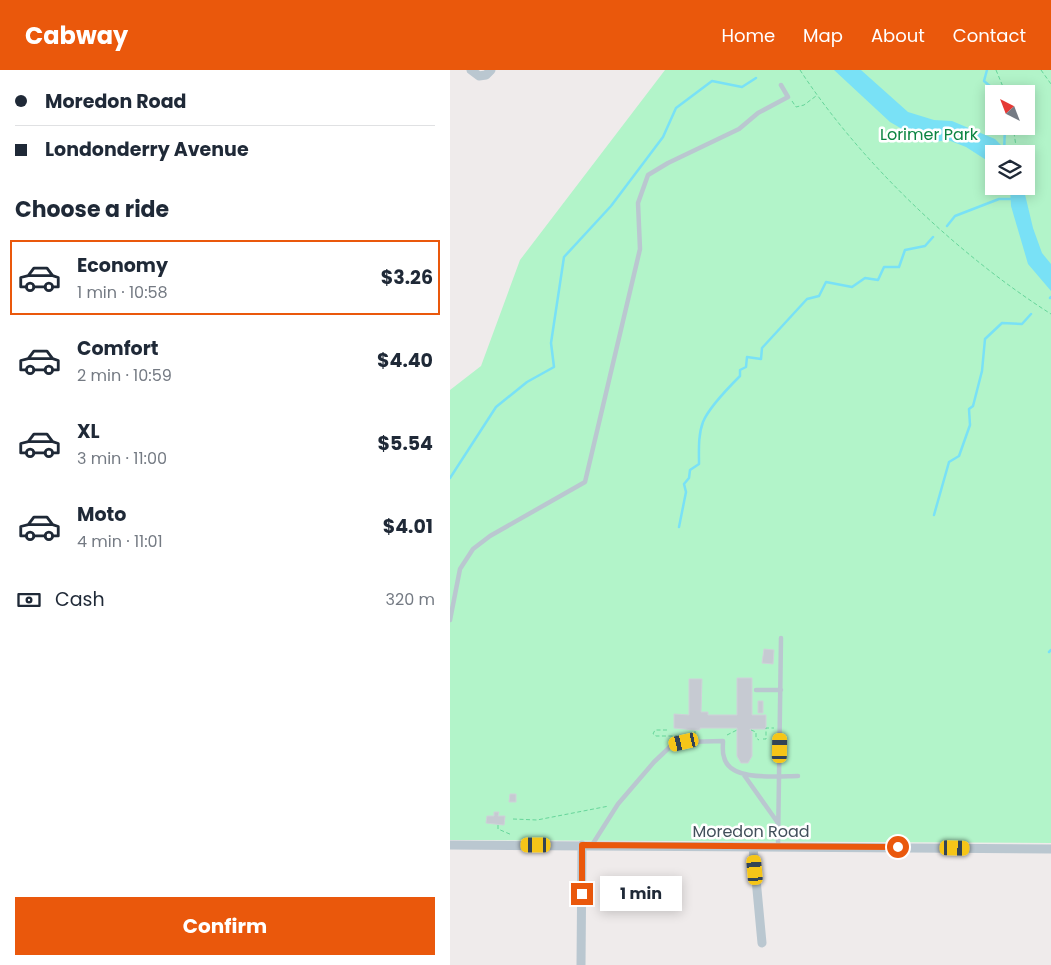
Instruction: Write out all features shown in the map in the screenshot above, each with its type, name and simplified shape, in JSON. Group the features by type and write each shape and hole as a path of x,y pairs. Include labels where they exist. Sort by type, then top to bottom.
{"street":[{"path":"471,70 479,76 486,75 491,70"},
{"name":"Moredon Road","path":"450,844 1051,849"},
{"path":"581,965 582,845"},
{"path":"753,846 762,943"}],"lane":[{"path":"450,620 460,569 473,549 490,536 585,482 640,248 638,203 648,175 668,163 739,130 758,113 788,97 781,85"},
{"path":"778,846 781,638"},
{"path":"756,690 781,690"},
{"path":"592,845 618,804 673,744 723,741 725,761 734,771 744,775 798,776"},
{"path":"744,775 779,824"}],"path":[{"path":"800,70 817,95 874,165 971,255 1051,314"},
{"path":"996,70 1002,85"},
{"path":"1041,70 1051,84"},
{"path":"788,97 796,107 804,106 817,95"},
{"path":"763,739 766,739 766,728 774,728 774,732 780,734"},
{"path":"667,730 655,730 653,734 656,736 685,736"},
{"path":"695,730 695,739"},
{"path":"727,739 729,734 737,730"},
{"path":"751,730 756,732 756,738 759,740"},
{"path":"513,819 537,820 618,804"},
{"path":"498,825 498,829 512,836"}],"green space":[{"name":"Lorimer Park","path":"665,70 1051,70 1051,843 450,840 450,390 481,366 520,260"}],"water":[{"path":"834,70 861,70 908,112 934,120 952,121 995,139 1001,145 985,145 985,159 966,147 948,140 933,142 909,133 890,122"},
{"path":"1010,195 1025,195 1033,228 1042,253 1051,264 1051,291 1028,264 1011,206"}],"building":[{"path":"764,649 774,650 773,664 762,663"},
{"path":"737,678 752,678 752,715 766,715 766,729 750,729 752,731 752,756 748,763 741,763 737,756 737,728 700,728 700,730 695,730 674,728 674,714 689,715 689,679 702,679 701,712 708,712 708,715 737,715"},
{"path":"758,701 763,701 763,713 758,713"},
{"path":"510,794 516,794 516,802 509,802"},
{"path":"494,812 499,812 498,816 505,816 504,825 486,823 487,816 494,816"}],"waterway":[{"path":"987,70 984,81 989,85"},
{"path":"450,478 496,407 527,382 554,367 551,343 564,257 611,206 663,137 676,108 712,81 742,87 756,78"},
{"path":"1004,145 1005,135"},
{"path":"947,226 955,216 999,199 1012,199"},
{"path":"679,527 686,492 684,484 689,478 690,470 699,464 701,427 714,404 740,376 740,370 746,367 747,357 761,359 762,348 807,299 819,296 826,282 852,287 865,278 878,280 884,267 899,267 905,250 925,246 933,237"},
{"path":"934,515 949,462 959,456 970,425 969,409 973,406 982,371 985,339 1002,323 1022,324 1031,314"}],"route":[{"path":"582,894 582,845 898,847"}]}
